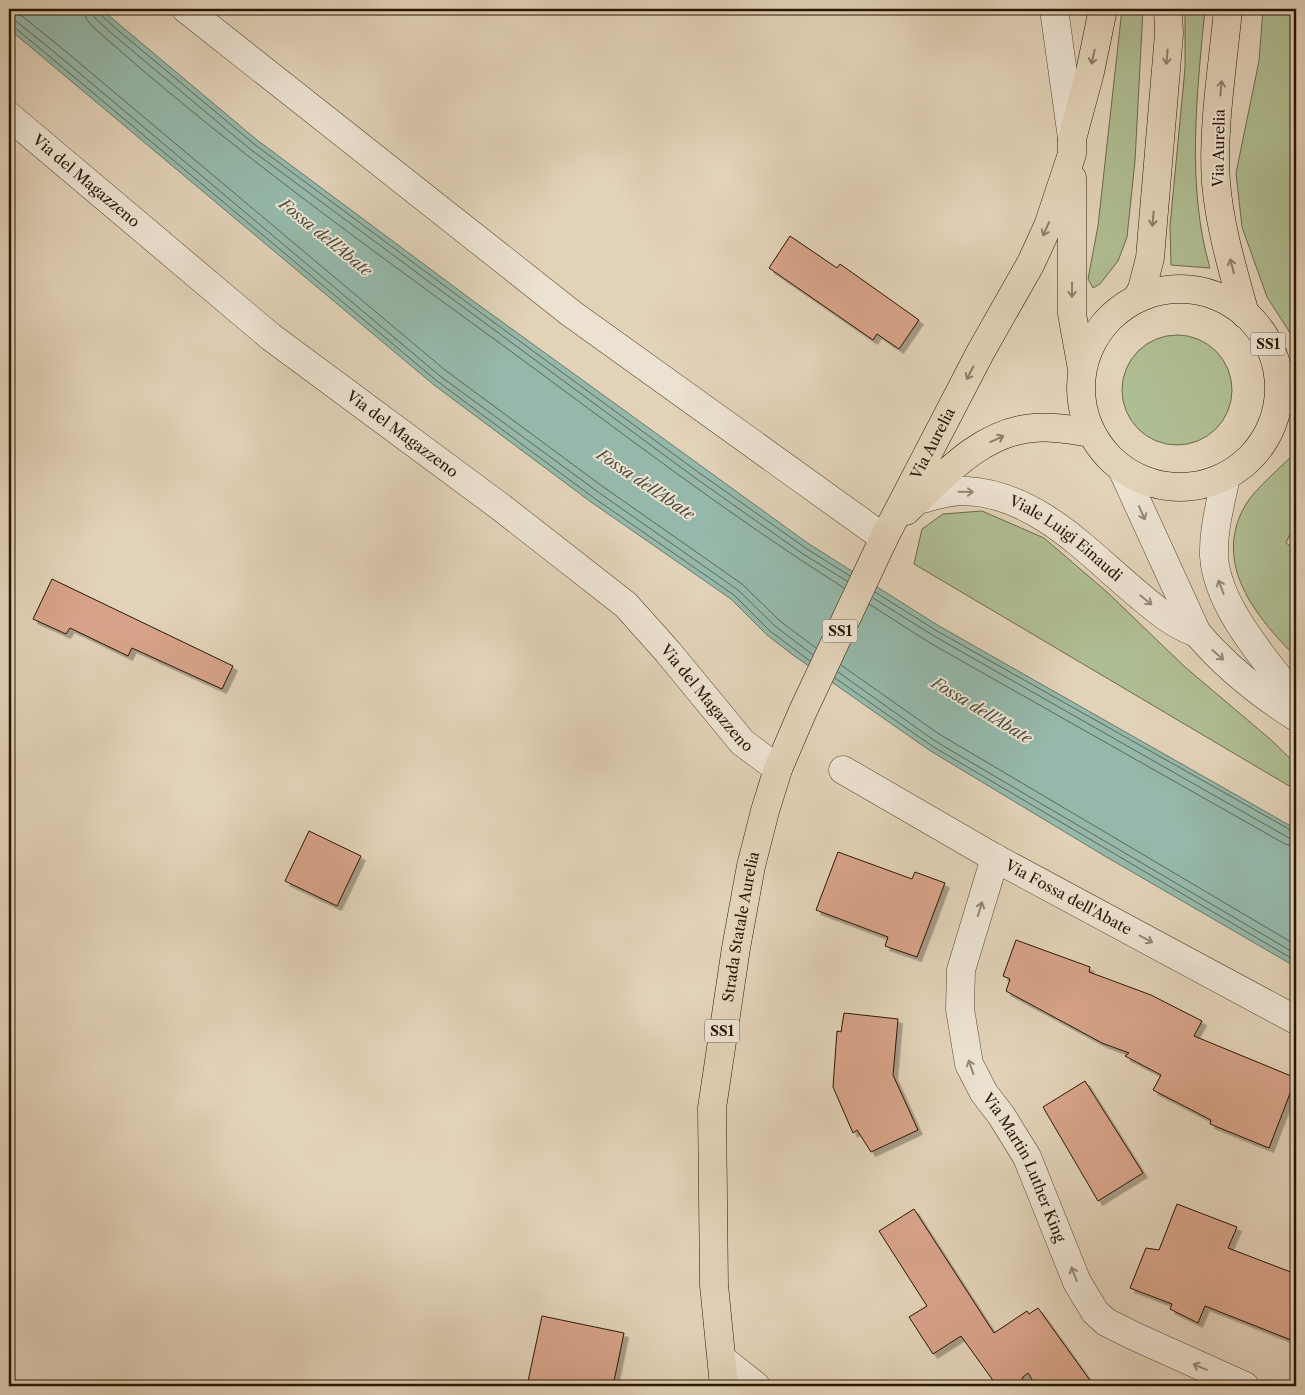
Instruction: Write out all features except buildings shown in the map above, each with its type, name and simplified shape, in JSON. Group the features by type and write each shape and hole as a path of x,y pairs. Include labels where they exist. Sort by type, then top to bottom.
{"main road":[{"name":"Via Aurelia","path":"885,537 980,353 1031,263 1048,226 1072,146 1103,9"},
{"path":"1137,298 1142,289 1150,258 1169,34 1168,9"},
{"name":"Via Aurelia","path":"1228,9 1216,138 1216,182 1224,232 1245,314"},
{"name":"Via Aurelia","path":"1072,146 1072,314 1082,371"},
{"name":"SS1","path":"1189,290 1204,292 1226,301 1245,314 1259,329 1270,348 1277,368 1279,389 1276,411 1269,431 1258,449 1244,465 1226,476 1191,487 1155,484 1122,469 1104,452 1091,433 1084,413 1081,392 1082,371 1090,345 1105,323 1137,298 1159,292 1189,290"},
{"name":"Via Aurelia","path":"885,537 918,500 967,456 980,447 1011,432 1035,428 1091,433"},
{"name":"Strada Statale Aurelia","path":"724,1386 714,1285 712,1108 730,985 751,866 778,769 802,713 885,537"}],"street":[{"path":"186,9 572,314 885,537"},
{"path":"1054,9 1072,146"},
{"name":"Via del Magazzeno","path":"9,116 271,337 502,508 626,605 647,626 742,742 778,769"},
{"name":"Viale Luigi Einaudi","path":"1122,469 1197,633 1211,649 1259,691 1296,717"},
{"path":"1226,476 1214,545 1216,572 1221,589 1232,610 1296,700"},
{"name":"Viale Luigi Einaudi","path":"918,500 966,491 996,495 1025,506 1053,524 1173,622 1197,633"},
{"name":"Via Fossa dell'Abate","path":"843,770 995,858 1296,1020"},
{"name":"Via Martin Luther King","path":"995,858 961,970 962,1028 969,1064 977,1082 1027,1157 1077,1282 1096,1312 1106,1322 1134,1336 1245,1386"},
{"path":"722,1359 756,1386"}],"shaded area":[{"path":"1122,9 1143,9 1135,161 1127,237 1118,261 1100,284 1093,288 1088,279 1098,226"},
{"path":"1185,9 1205,9 1197,106 1196,172 1198,205 1210,268 1171,265 1170,226 1185,68"},
{"path":"1263,9 1296,9 1296,350 1294,339 1267,297 1242,227 1236,173 1259,61"},
{"path":"1177,335 1198,339 1216,351 1228,369 1232,390 1228,411 1216,429 1198,441 1177,445 1156,441 1138,429 1126,411 1122,390 1126,369 1138,351 1156,339"},
{"path":"1296,452 1296,521 1286,543 1296,550 1296,657 1266,625 1253,607 1243,588 1236,568 1233,547 1236,526 1246,504 1263,484"},
{"path":"982,511 1044,538 1107,592 1185,667 1270,739 1296,764 1296,790 914,564 922,529 943,514"}],"water":[{"name":"Fossa dell'Abate","path":"9,9 101,9 257,140 476,303 809,544 939,626 1296,829 1296,967 1103,855 929,750 793,655 767,635 731,599 591,502 434,385 9,29"}]}
